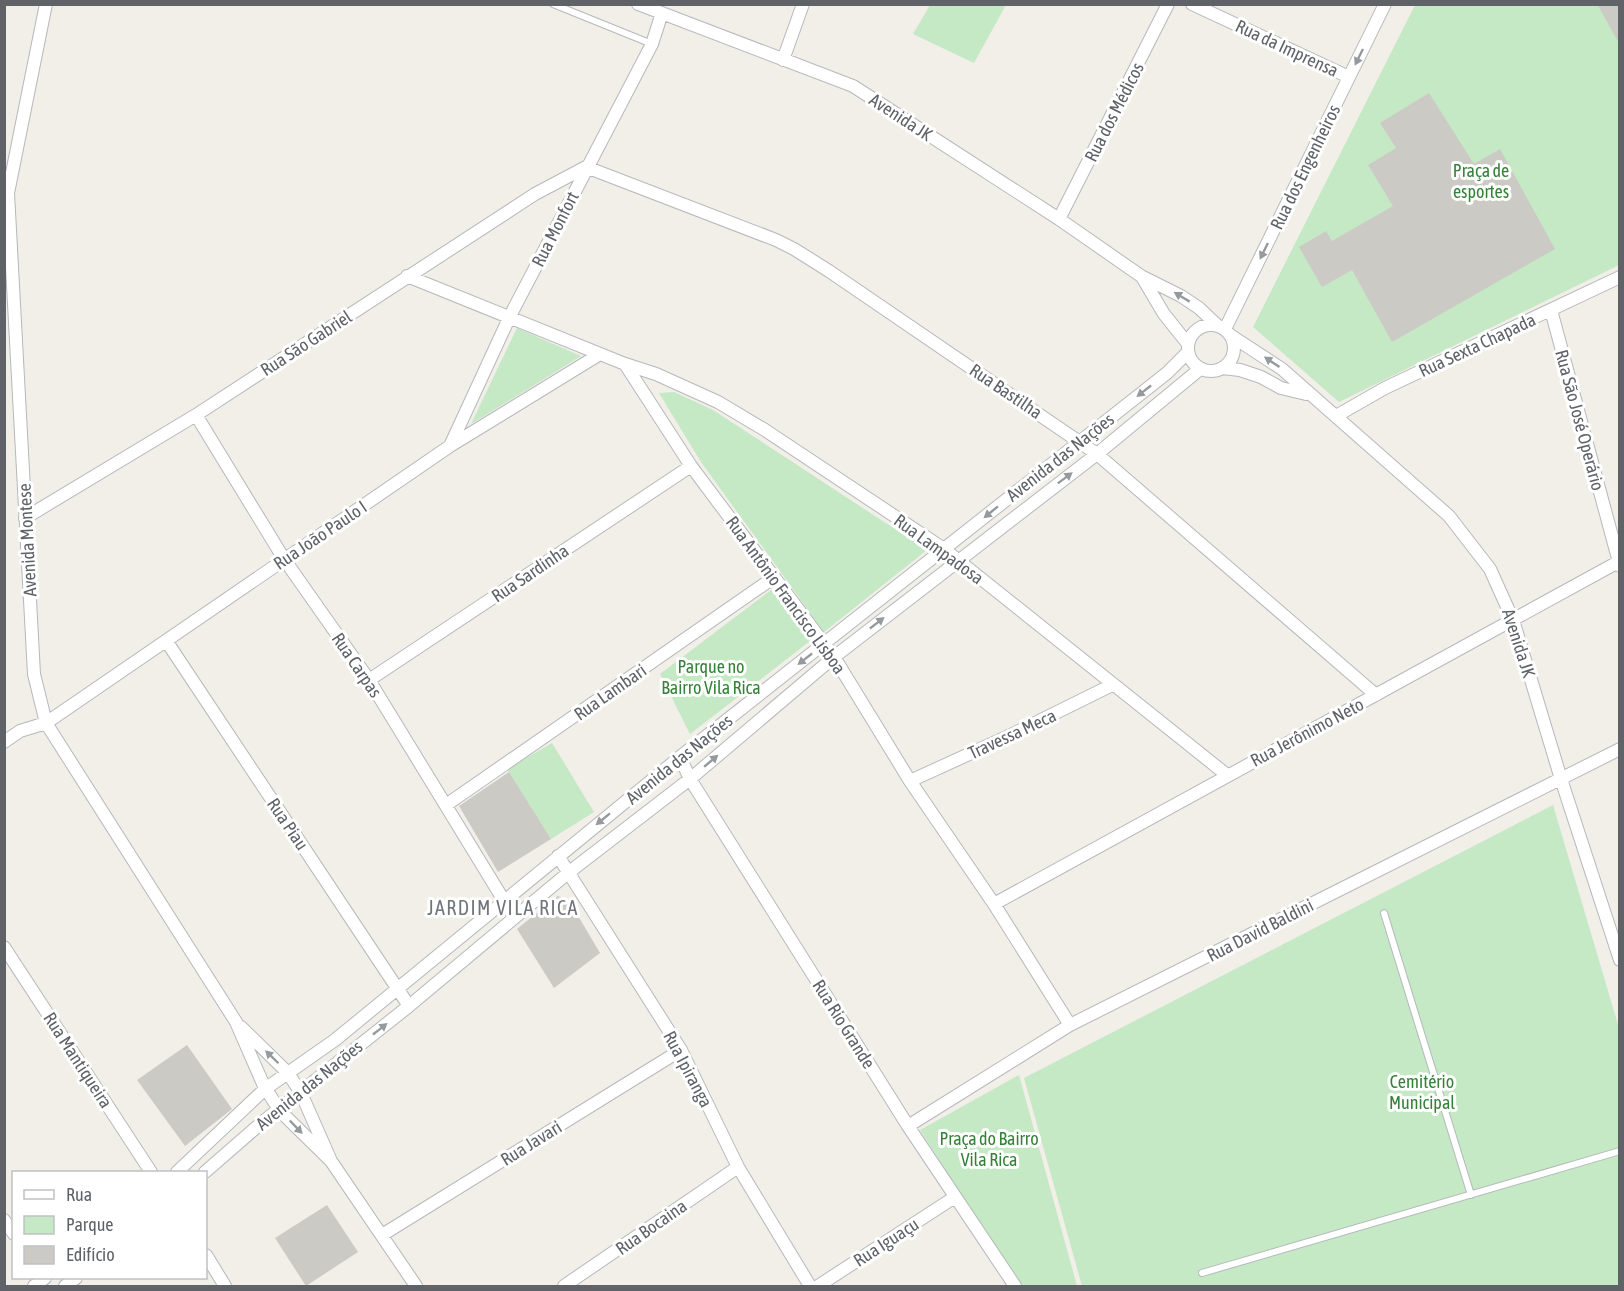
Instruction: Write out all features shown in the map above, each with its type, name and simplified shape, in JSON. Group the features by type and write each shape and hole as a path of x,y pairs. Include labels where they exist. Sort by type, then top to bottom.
{"street":[{"name":"Avenida Montese","path":"46,4 6,193 34,674 46,723 236,1022 265,1089 280,1110 331,1161 416,1287"},
{"name":"Avenida JK","path":"638,4 853,86 1059,219 1141,276 1199,308 1224,330 1282,369 1449,516 1490,569 1513,620 1561,779 1620,960"},
{"path":"783,60 803,4"},
{"name":"Rua dos Médicos","path":"1059,219 1168,4"},
{"name":"Rua da Imprensa","path":"1192,4 1349,77"},
{"name":"Rua dos Engenheiros","path":"1224,330 1385,4"},
{"name":"Rua Monfort","path":"450,447 510,316 652,44 662,13"},
{"name":"Rua São Gabriel","path":"25,518 196,415 535,194 586,167"},
{"name":"Rua Bastilha","path":"586,167 794,249 1097,453 1376,695"},
{"path":"407,276 625,364"},
{"name":"Avenida JK","path":"1141,276 1164,315 1188,348"},
{"name":"Rua Sexta Chapada","path":"1336,416 1385,388 1620,277"},
{"name":"Rua São José Operário","path":"1551,310 1619,563"},
{"path":"1210,324 1224,330 1234,349 1228,363 1215,371 1200,369 1194,365 1188,348 1196,330 1210,324"},
{"name":"Avenida das Nações","path":"179,1171 265,1089 335,1040 680,757 1167,373 1188,348"},
{"name":"Rua João Paulo I","path":"20,731 46,723 450,447 600,354"},
{"name":"Rua Antônio Francisco Lisboa","path":"625,364 691,466 834,657 910,781 994,904 1070,1025"},
{"name":"Rua Lampadosa","path":"625,364 666,378 746,418 944,549 1227,775"},
{"name":"Avenida JK","path":"1222,368 1240,370 1261,377 1281,388 1309,395"},
{"name":"Avenida das Nações","path":"207,1171 260,1125 409,1006 568,873 690,779 834,657 1097,453 1200,369"},
{"name":"Rua Carpas","path":"196,415 284,559 369,680 514,917"},
{"name":"Rua Sardinha","path":"369,680 691,466"},
{"name":"Rua Jerônimo Neto","path":"994,904 1619,563"},
{"name":"Rua Lambari","path":"446,805 773,578"},
{"name":"Rua Piau","path":"167,642 409,1006"},
{"name":"Travessa Meca","path":"910,781 1112,685"},
{"path":"4,731 20,731"},
{"path":"4,742 20,731"},
{"name":"Rua David Baldini","path":"908,1126 1070,1025 1620,749"},
{"name":"Rua Rio Grande","path":"680,757 690,779 908,1126 1015,1287"},
{"name":"Rua Ipiranga","path":"558,856 681,1050 738,1167 810,1287"},
{"name":"Rua Mantiqueira","path":"4,947 150,1171"},
{"name":"Avenida Montese","path":"236,1022 288,1072 301,1093 331,1161"},
{"name":"Rua Javari","path":"382,1235 681,1050"},
{"name":"Rua Bocaina","path":"564,1287 738,1167"},
{"name":"Rua Iguaçu","path":"818,1287 955,1197"},
{"path":"207,1257 225,1287"}],"lane":[{"path":"553,4 652,44"},
{"path":"1384,913 1471,1195"},
{"path":"1202,1273 1620,1151"}],"green space":[{"path":"930,5 1006,5 974,63 913,34"},
{"name":"Praça de esportes","path":"1415,5 1619,5 1619,265 1339,402 1253,327"},
{"path":"517,328 581,356 471,424"},
{"path":"674,392 713,410 927,550 824,632 701,462 659,393"},
{"name":"Parque no Bairro Vila Rica","path":"771,590 810,641 690,734 660,674"},
{"path":"552,743 594,812 551,839 507,769"},
{"name":"Cemitério Municipal","path":"1553,805 1619,1028 1619,1286 1082,1286 1024,1078"},
{"name":"Praça do Bairro Vila Rica","path":"1019,1075 1077,1286 1020,1286 920,1130"}],"building":[{"path":"1597,4 1620,4 1620,45"},
{"path":"1429,93 1474,164 1500,149 1555,249 1392,342 1352,270 1322,287 1299,247 1326,231 1332,241 1393,206 1368,165 1396,148 1380,123"},
{"path":"509,772 551,839 498,872 459,806"},
{"path":"558,896 568,899 600,953 554,988 517,929"},
{"path":"187,1045 232,1109 185,1146 137,1080"},
{"path":"327,1205 358,1252 306,1286 275,1238"}],"district":[{"name":"JARDIM VILA RICA","path":"503,907"}]}
